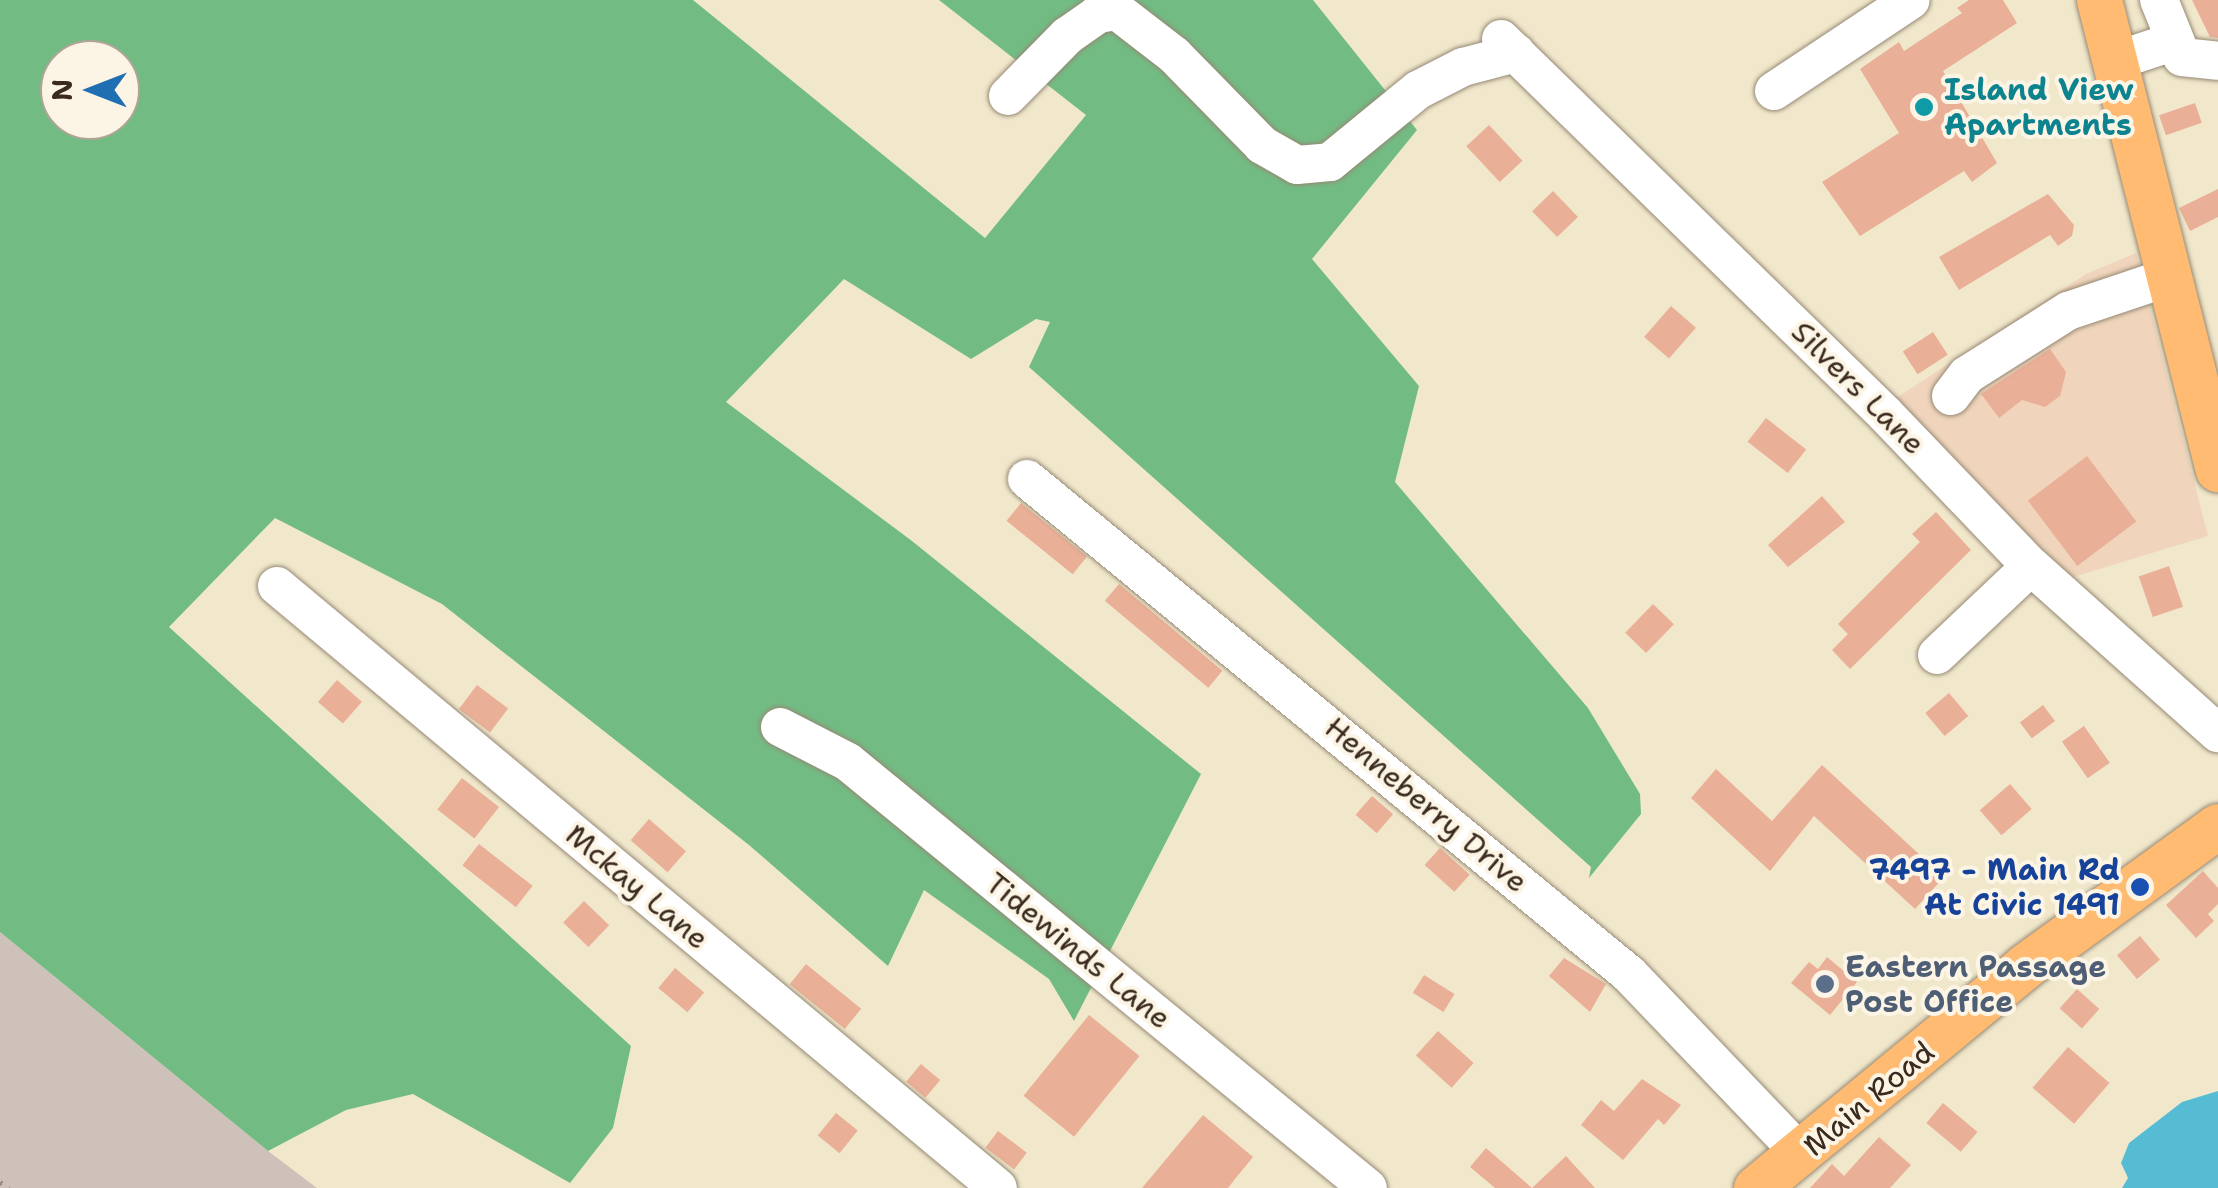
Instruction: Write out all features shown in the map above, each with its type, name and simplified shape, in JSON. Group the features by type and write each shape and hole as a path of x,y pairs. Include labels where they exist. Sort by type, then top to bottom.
{"main road":[{"path":"2100,0 2218,469"},
{"name":"Main Road","path":"1756,1188 1802,1155 2025,966 2218,826"}],"street":[{"path":"1774,91 1911,0"},
{"path":"2159,0 2174,41 2193,62 2218,61"},
{"name":"Silvers Lane","path":"1008,96 1067,36 1098,14 1117,10 1174,55 1262,145 1297,164 1330,162 1418,90 1509,46 1885,414 2031,566 2218,734"},
{"path":"2115,61 2174,41"},
{"path":"1951,396 1967,375 2068,311 2169,277"},
{"name":"Henneberry Drive","path":"1027,479 1630,974 1802,1155"},
{"path":"1937,655 2031,566"},
{"name":"Mckay Lane","path":"277,586 998,1188"},
{"name":"Tidewinds Lane","path":"780,728 848,762 1368,1188"}],"path":[{"path":"0,1182 9,1188"}],"shaded area":[{"path":"2136,253 2208,536 2070,578 1893,400 2086,274"},
{"path":"0,932 268,1151 317,1188 0,1188"}],"green space":[{"path":"0,0 693,0 985,238 1086,115 939,0 1313,0 1417,130 1312,259 1419,386 1395,482 1588,708 1640,794 1641,814 1589,878 1591,867 1029,367 1050,322 1036,319 971,359 844,279 726,402 912,541 1201,774 1074,1021 1049,979 924,890 888,966 749,845 442,604 275,518 169,627 631,1046 613,1128 570,1183 413,1094 346,1110 268,1151 0,932"}],"water":[{"path":"2218,1091 2218,1188 2122,1188 2128,1178 2121,1163 2129,1143 2182,1102"}],"building":[{"name":"Island View Apartments","path":"1969,0 2003,0 2017,23 1943,71 1997,163 1972,182 1964,171 1860,236 1822,182 1899,133 1860,69 1899,42 1904,51 1962,13 1957,8"},
{"path":"2192,0 2218,0 2218,38 2210,37"},
{"path":"2195,103 2202,123 2166,135 2159,115"},
{"path":"1489,125 1522,161 1500,182 1466,146"},
{"path":"2218,189 2218,217 2190,231 2179,208"},
{"path":"1553,191 1578,217 1557,237 1532,211"},
{"path":"2048,194 2074,225 2072,236 2058,246 2050,235 1959,290 1939,257"},
{"path":"1671,306 1696,328 1669,359 1644,337"},
{"path":"1933,332 1948,355 1918,374 1903,352"},
{"path":"2050,349 2066,372 2060,396 2045,407 2022,400 1999,418 1981,394"},
{"path":"1766,418 1806,449 1788,473 1748,442"},
{"path":"2087,456 2136,521 2077,566 2028,501"},
{"path":"1822,496 1845,522 1788,567 1768,545"},
{"path":"1021,503 1087,556 1073,574 1007,521"},
{"path":"1936,512 1971,550 1850,669 1832,650 1848,634 1838,624 1920,542 1912,534"},
{"path":"2169,566 2183,607 2153,617 2139,576"},
{"path":"1119,584 1222,671 1208,688 1105,601"},
{"path":"1653,604 1674,624 1646,653 1625,633"},
{"path":"337,680 362,702 343,724 318,702"},
{"path":"477,685 508,708 490,732 459,709"},
{"path":"1949,693 1968,716 1945,736 1925,713"},
{"path":"2043,705 2055,721 2032,738 2020,722"},
{"path":"2084,726 2110,763 2088,778 2062,741"},
{"path":"1822,765 1944,877 1915,909 1814,816 1770,871 1691,798 1716,769 1772,821"},
{"path":"462,778 499,807 474,838 437,810"},
{"path":"2010,784 2032,809 2001,835 1980,810"},
{"path":"1372,796 1393,814 1377,833 1356,815"},
{"path":"649,819 686,851 668,872 631,840"},
{"path":"479,844 533,886 516,907 462,865"},
{"path":"1440,848 1470,875 1454,892 1425,865"},
{"path":"2203,871 2218,888 2218,904 2208,914 2214,921 2196,938 2166,905"},
{"path":"584,901 609,925 588,947 563,923"},
{"path":"2140,936 2160,960 2137,979 2117,955"},
{"path":"1827,957 1857,982 1830,1015 1791,983 1809,962 1818,969"},
{"path":"1564,958 1606,984 1590,1012 1549,976"},
{"path":"806,964 861,1009 845,1029 790,984"},
{"path":"675,968 704,992 687,1012 658,988"},
{"path":"1424,975 1455,994 1443,1012 1413,993"},
{"path":"2077,989 2099,1009 2082,1028 2060,1008"},
{"path":"1089,1015 1140,1056 1074,1137 1024,1096"},
{"path":"1438,1031 1474,1063 1452,1088 1416,1056"},
{"path":"2068,1047 2110,1083 2074,1124 2033,1088"},
{"path":"921,1064 940,1080 925,1098 906,1082"},
{"path":"1642,1079 1681,1105 1664,1125 1658,1119 1623,1160 1581,1125 1601,1100 1614,1111"},
{"path":"1943,1103 1977,1132 1961,1152 1926,1123"},
{"path":"836,1113 858,1131 840,1153 818,1136"},
{"path":"1203,1115 1253,1157 1228,1188 1142,1188"},
{"path":"998,1131 1027,1153 1014,1169 985,1148"},
{"path":"1879,1137 1911,1165 1890,1188 1810,1188 1832,1164 1844,1176"},
{"path":"1486,1148 1532,1188 1495,1188 1470,1167"},
{"path":"1566,1156 1595,1188 1532,1188"}],"place":[{"name":"Island View Apartments","path":"1924,107"},
{"name":"7497 - Main Rd At Civic 1491","path":"2140,887"},
{"name":"Eastern Passage Post Office","path":"1825,984"}]}
